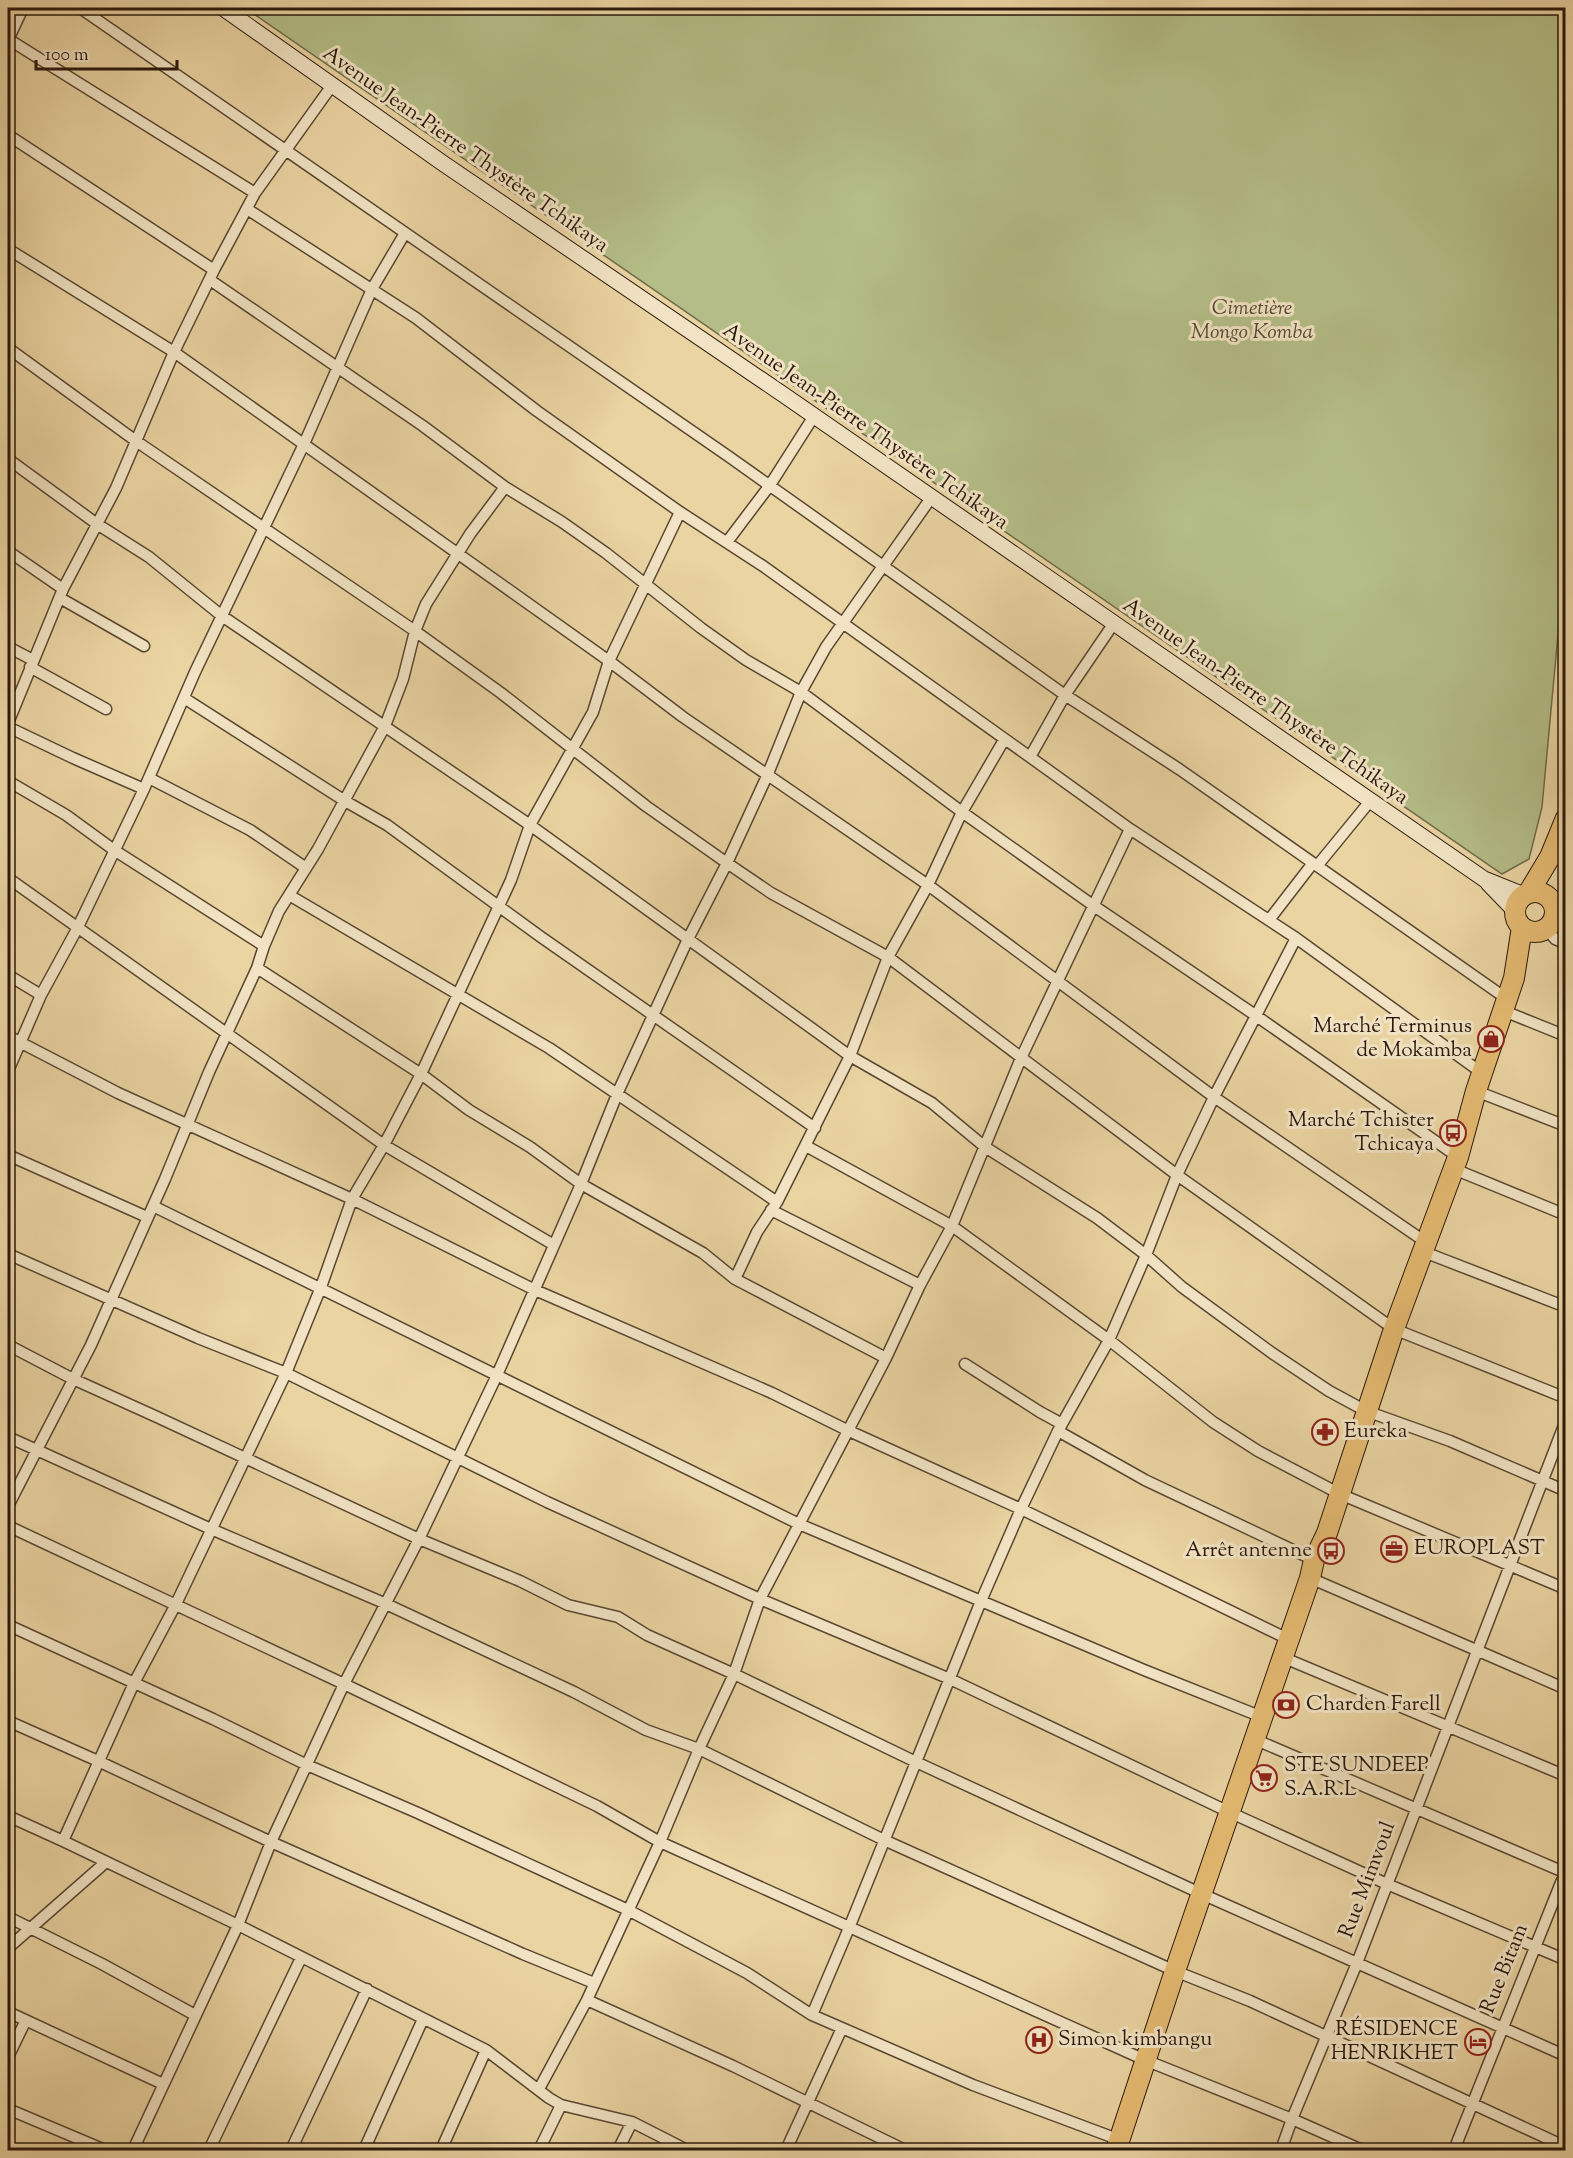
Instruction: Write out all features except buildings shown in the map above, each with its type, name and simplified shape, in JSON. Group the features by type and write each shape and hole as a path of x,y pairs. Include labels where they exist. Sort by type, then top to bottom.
{"highway":[{"path":"1118,2145 1285,1648 1327,1533 1394,1329 1456,1163 1479,1082 1514,978 1529,914 1556,857 1566,818"},
{"path":"1529,914 1554,921 1556,915 1554,904 1556,857"},
{"path":"1529,914 1544,893 1554,904"}],"street":[{"path":"23,8 8,39 255,194"},
{"path":"80,8 485,286 1065,695 1179,770 1315,865 1505,1005 1566,1036"},
{"name":"Avenue Jean-Pierre Thystère Tchikaya","path":"223,8 444,164 1371,800 1484,879 1529,914"},
{"path":"144,789 73,758 8,725 62,594 97,524 174,352 212,275 255,194 333,84"},
{"path":"8,135 212,275 505,487 562,522 746,660 801,692 962,812 1255,1016 1456,1163 1566,1215"},
{"path":"247,209 416,318 537,411 680,512 843,623 1130,829 1296,938 1479,1082 1566,1126"},
{"path":"8,1071 41,995 77,929 144,789 222,616 304,444 372,289 405,233"},
{"path":"8,249 174,352 767,776 928,885 1057,983 1426,1248 1566,1307"},
{"path":"8,348 136,441 415,631 573,748 646,806 727,863 771,892 888,957 1177,1175 1394,1329 1566,1398"},
{"path":"727,542 770,486 814,416"},
{"path":"8,459 97,524 148,557 222,616 530,825 850,1056 932,1102 985,1147 1097,1218 1146,1255 1182,1287 1272,1353 1329,1391 1366,1411 1450,1441 1566,1491"},
{"path":"8,1506 111,1299 153,1206 186,1124 257,968 279,912 345,801 384,726 403,679 415,631 426,604 470,534 505,487"},
{"path":"133,2151 238,1925 271,1842 344,1684 419,1539 497,1375 653,1013 727,863 767,776 801,692 826,647 931,498"},
{"path":"63,1841 134,1683 175,1606 286,1372 321,1287 352,1199 384,1145 421,1074 457,993 512,880 530,825 593,712 609,662 680,512"},
{"path":"8,551 62,594 144,646"},
{"path":"1030,757 1065,695 1113,623"},
{"path":"8,647 106,709"},
{"path":"184,698 345,801 387,825 541,937 815,1128"},
{"path":"735,1279 757,1233 806,1146 850,1056 888,957 928,885 962,812 1004,740"},
{"path":"149,778 234,820 306,867"},
{"path":"8,781 73,819 114,850 264,946"},
{"path":"1269,920 1371,800"},
{"path":"539,2090 587,2000 660,1842 734,1674 760,1599 952,1226 1020,1058 1130,829"},
{"path":"8,878 384,1145 554,1245"},
{"path":"289,896 457,993 618,1092 774,1206 921,1285"},
{"path":"1529,914 1555,939 1566,944"},
{"path":"812,2015 981,1601 1021,1509 1060,1428 1109,1340 1146,1255 1177,1175 1214,1097 1296,938"},
{"path":"257,968 421,1074 469,1110 530,1147 581,1184 704,1253 735,1279 886,1358"},
{"path":"8,975 41,995"},
{"path":"8,1036 118,1093 352,1199 535,1290 752,1385 1021,1509 1285,1648 1448,1726 1566,1776"},
{"path":"806,1146 952,1226 1109,1340 1222,1428 1258,1451 1340,1494 1566,1590"},
{"path":"8,1155 147,1218"},
{"path":"153,1206 799,1524 1144,1670 1262,1716"},
{"path":"8,1254 198,1338 286,1372 547,1502 760,1599 950,1679 1229,1812 1387,1884 1566,1960"},
{"path":"8,1345 73,1379 419,1539 520,1581 568,1605 618,1617 647,1635 734,1674 916,1762 1202,1894 1566,2056"},
{"path":"965,1364 1040,1412 1060,1428 1145,1480 1312,1569 1477,1651 1566,1689"},
{"name":"Rue Mimvoul","path":"1281,2151 1325,2037 1357,1963 1566,1420"},
{"path":"8,1437 211,1529 384,1603 574,1692 646,1730 699,1749 884,1840 1175,1971 1250,2001 1566,2147"},
{"path":"8,1526 597,1806 660,1842 1145,2060 1292,2119 1362,2151"},
{"path":"8,1625 307,1765 418,1813 628,1910 747,1973 812,2015 1118,2145"},
{"path":"8,1721 271,1842 523,1954 594,1983"},
{"path":"1254,1739 1565,1872"},
{"path":"8,1816 238,1925 486,2050 561,2105 632,2122 687,2151"},
{"path":"8,1948 106,1862"},
{"name":"Rue Bitam","path":"1454,2151 1565,1872"},
{"path":"8,1917 102,1964 195,2015"},
{"path":"209,2151 301,1958"},
{"path":"291,2151 367,1989"},
{"path":"587,2000 733,2066 905,2151"},
{"path":"8,2012 25,2022 163,2084"},
{"path":"364,2151 423,2019"},
{"path":"8,2057 25,2022"},
{"path":"786,2151 842,2028"},
{"path":"441,2151 486,2050"},
{"path":"539,2151 561,2105"},
{"path":"8,2109 105,2151"},
{"path":"618,2151 632,2122"}],"green space":[{"name":"Cimetière Mongo Komba","path":"245,8 1565,8 1566,548 1542,807 1529,859 1502,874"}],"place":[{"name":"Marché Terminus de Mokamba","path":"1491,1039"},
{"name":"Marché Tchister Tchicaya","path":"1453,1133"},
{"name":"Eureka","path":"1325,1432"},
{"name":"EUROPLAST","path":"1394,1549"},
{"name":"Arrêt antenne","path":"1331,1551"},
{"name":"Charden Farell","path":"1286,1705"},
{"name":"STE SUNDEEP S.A.R.L","path":"1264,1778"},
{"name":"Simon kimbangu","path":"1039,2040"},
{"name":"RÉSIDENCE HENRIKHET","path":"1478,2042"}]}
